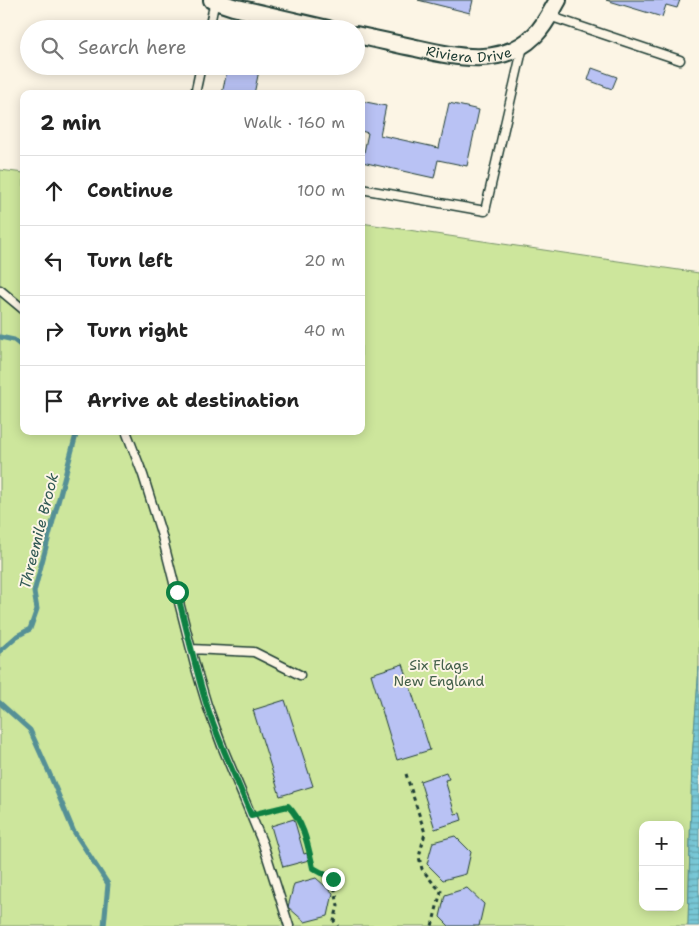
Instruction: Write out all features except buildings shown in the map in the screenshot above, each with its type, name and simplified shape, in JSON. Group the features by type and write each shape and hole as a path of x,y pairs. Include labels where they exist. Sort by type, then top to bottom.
{"street":[{"path":"214,0 232,7 289,20"},
{"name":"Riviera Drive","path":"365,37 444,54 487,58 511,51 534,36 558,0"}],"lane":[{"path":"210,20 214,0"},
{"path":"549,16 680,60"},
{"path":"365,190 485,211 524,44"},
{"path":"196,90 199,75"},
{"path":"0,290 20,307"},
{"path":"128,435 143,475 162,536 191,649 214,725 263,844 289,926"},
{"path":"191,649 254,652 300,676"}],"path":[{"path":"406,774 426,833 419,857 422,869 441,891 432,926"},
{"path":"251,815 288,806 295,813 306,836 313,868 333,879 338,906 334,920 338,926"}],"green space":[{"name":"Six Flags New England","path":"0,170 20,172 20,435 365,435 365,224 699,273 699,667 692,759 688,926 0,926"}],"water":[{"path":"699,667 699,926 688,926 692,759"}],"waterway":[{"name":"Threemile Brook","path":"0,337 14,340 20,345"},
{"name":"Threemile Brook","path":"0,651 17,636 30,629 37,609 34,592 76,435"},
{"name":"Threemile Brook","path":"0,703 30,730 73,830 108,884 104,926"}],"route":[{"path":"177,592 207,705 251,815 288,806 295,813 306,836 313,868 333,879"}]}
